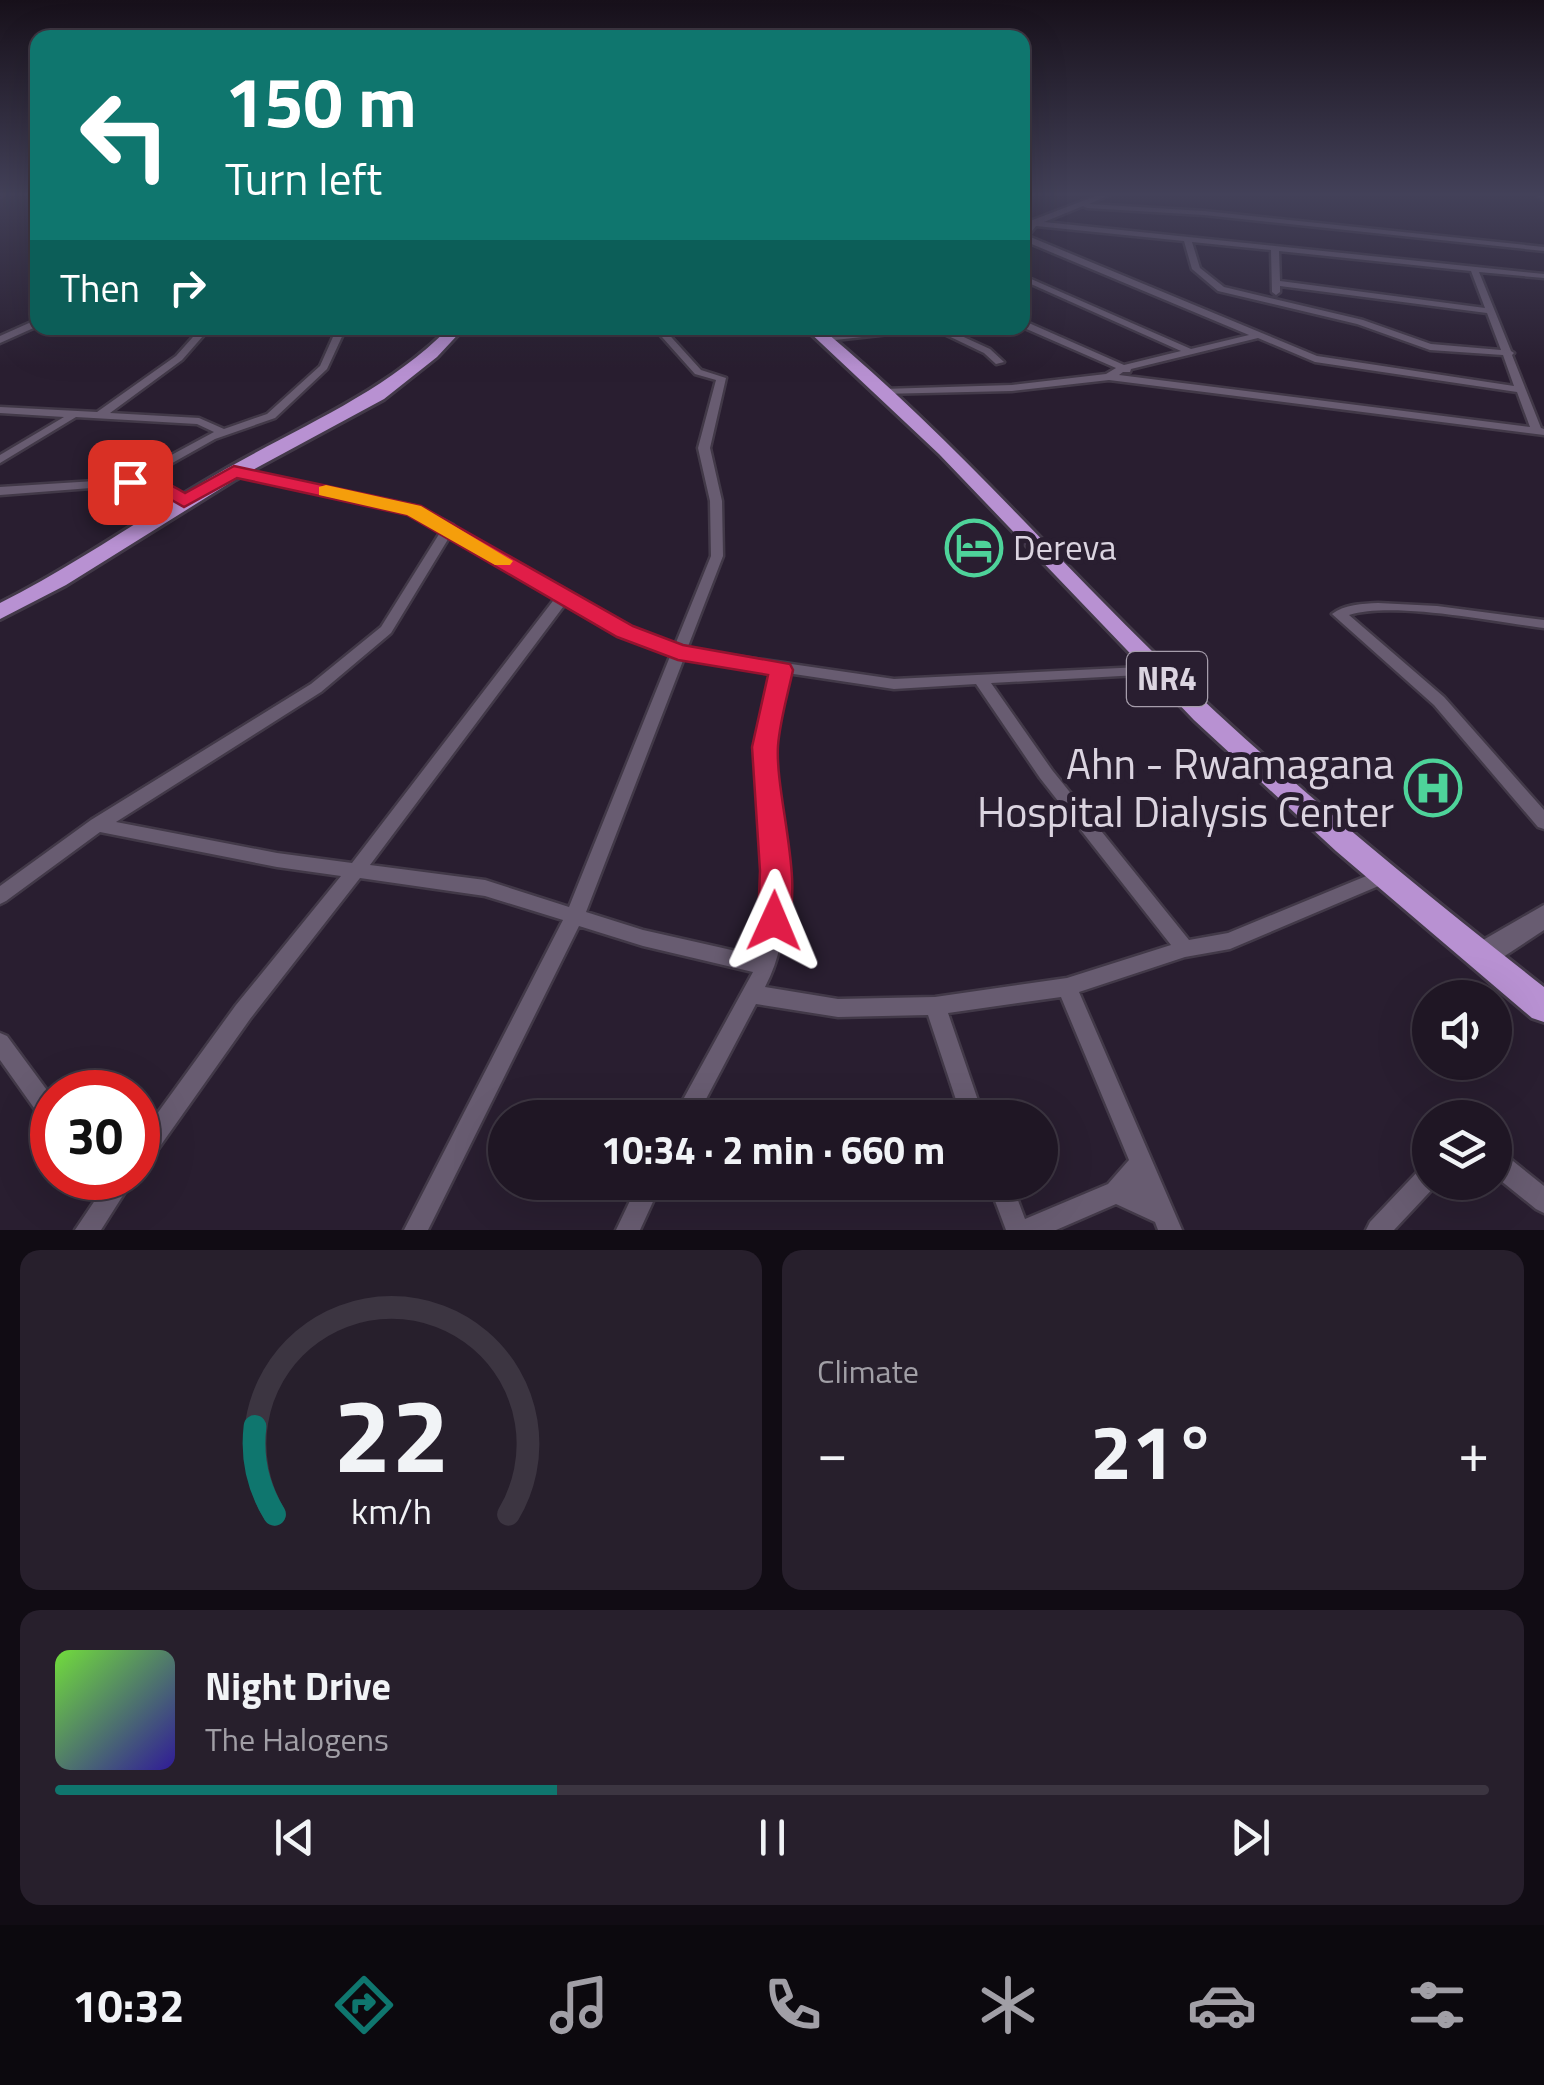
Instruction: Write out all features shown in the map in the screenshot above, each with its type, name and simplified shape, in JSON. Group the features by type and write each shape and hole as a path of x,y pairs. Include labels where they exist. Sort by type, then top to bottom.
{"highway":[{"path":"0,612 72,575 234,472 372,402 420,366 450,335"},
{"name":"NR4","path":"821,335 883,392 1156,669 1382,877 1544,1007"}],"main road":[{"path":"1481,956 1544,916"}],"street":[{"path":"1051,251 1330,363 1522,390"},
{"path":"1191,251 1196,269 1206,280 1240,295 1445,350 1509,353"},
{"path":"1274,251 1278,284 1274,302"},
{"path":"1304,251 1543,277"},
{"path":"1475,271 1540,431"},
{"path":"1030,281 1191,352"},
{"path":"1278,284 1491,310"},
{"path":"0,340 30,326"},
{"path":"1030,327 1142,379"},
{"path":"100,416 179,358 199,335"},
{"path":"130,482 176,454 259,422 286,404 324,367 336,335"},
{"path":"416,1230 575,915 717,556 716,500 704,448 721,378 698,372 664,335"},
{"path":"950,335 987,351 999,362"},
{"path":"1108,376 1123,368 1260,335"},
{"path":"883,392 1012,388 1108,376 1540,431"},
{"path":"0,410 199,421 224,433"},
{"path":"0,460 61,419 82,414"},
{"path":"234,472 384,502 448,528 625,632 678,652 894,684 1156,669"},
{"path":"0,491 130,482 159,485 184,502"},
{"path":"0,896 97,825 316,688 386,630 412,595 448,528"},
{"path":"160,1127 243,1012 358,868 563,597"},
{"path":"1544,624 1404,608 1364,607 1339,614 1343,622 1391,656 1439,702 1544,822"},
{"path":"694,1100 766,966 774,921 775,871 765,747 781,670"},
{"path":"981,682 1046,774 1185,949"},
{"path":"97,825 278,860 485,888 643,938 766,966"},
{"path":"750,994 838,1008 934,1006 1066,986 1268,928 1382,877"},
{"path":"1066,986 1167,1222"},
{"path":"934,1006 967,1100"},
{"path":"3,1053 30,1087"},
{"path":"1028,1230 1116,1192 1140,1164"},
{"path":"1512,1175 1544,1201"},
{"path":"1116,1192 1167,1222"},
{"path":"1378,1230 1412,1194"},
{"path":"87,1230 107,1200"},
{"path":"628,1230 642,1200"},
{"path":"1006,1200 1018,1230"}],"slow traffic":[{"path":"326,491 414,510 502,561"}],"place":[{"name":"Dereva","path":"974,548"},
{"name":"Ahn - Rwamagana Hospital Dialysis Center","path":"1433,788"}],"route":[{"path":"130,482 159,485 184,502 234,472 414,510 625,632 678,652 781,670 765,747 775,871 774,921"}]}
